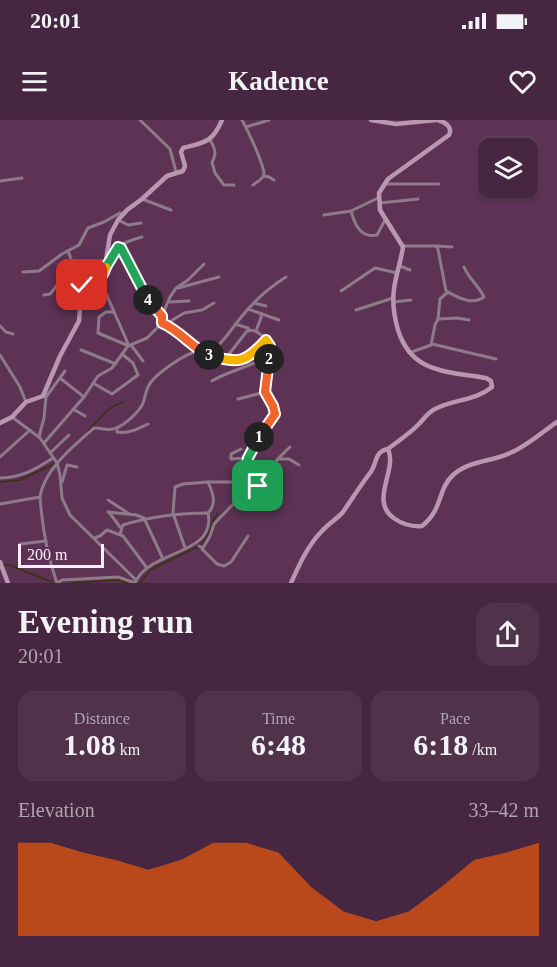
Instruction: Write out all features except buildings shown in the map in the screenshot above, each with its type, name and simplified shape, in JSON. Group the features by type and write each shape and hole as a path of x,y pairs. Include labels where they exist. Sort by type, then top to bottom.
{"street":[{"path":"140,120 170,149 176,172"},
{"path":"105,268 110,235 122,214 160,181 176,172 183,171 185,166 181,152 183,148 210,140 222,120"},
{"path":"242,120 264,171 263,176 254,185"},
{"path":"246,127 269,120"},
{"path":"291,583 309,546 341,514 372,471 379,452 388,449 407,435 433,410 447,402 483,394 492,387 491,381 486,378 436,370 418,361 408,353 401,341 394,317 393,300 403,246 385,220 379,200 384,184 426,150 446,138 450,129 441,120 396,124 371,120"},
{"path":"210,140 215,147 215,157 212,162 215,173 224,185 234,185"},
{"path":"263,176 274,180"},
{"path":"0,181 22,178"},
{"path":"384,184 439,184"},
{"path":"142,199 171,210"},
{"path":"324,215 351,211 379,200 418,199"},
{"path":"351,211 358,230 367,235 374,236 380,233 385,220"},
{"path":"22,272 39,271 81,243 87,228 122,214"},
{"path":"118,220 128,225 141,223"},
{"path":"39,437 44,418 44,397 60,356 79,321 80,299 88,287 101,278 118,247 128,240 142,237"},
{"path":"403,246 452,247"},
{"path":"436,246 446,291 462,300 479,301 484,297 467,276 464,267"},
{"path":"118,247 124,253 144,296 162,316 164,324 191,341 199,351 208,355 247,359 266,340"},
{"path":"68,250 75,269"},
{"path":"44,295 50,294 58,286 62,277 75,269 106,260"},
{"path":"162,316 176,288 189,280 204,264"},
{"path":"399,266 410,270"},
{"path":"341,291 375,268 397,273"},
{"path":"176,288 219,277"},
{"path":"208,355 218,348 254,303 286,277"},
{"path":"69,297 75,288 82,285 88,287"},
{"path":"105,291 130,345 143,361"},
{"path":"432,344 440,299 448,292"},
{"path":"401,295 401,301"},
{"path":"208,300 208,307"},
{"path":"356,310 393,300 411,300"},
{"path":"169,302 189,301"},
{"path":"44,443 84,397 98,376 116,364 130,345 147,338 164,324 184,313 201,310 214,303"},
{"path":"254,303 266,306"},
{"path":"248,309 279,320"},
{"path":"114,312 106,312 99,317 98,333 130,345"},
{"path":"255,331 261,313"},
{"path":"438,319 469,320"},
{"path":"198,545 203,548 214,524 240,496 248,458 275,414 265,392 270,346 265,337 236,324"},
{"path":"0,326 6,332 13,334"},
{"path":"226,358 249,330"},
{"path":"408,353 432,344 496,359"},
{"path":"81,350 116,364"},
{"path":"136,582 118,577 62,580 57,583 51,567 40,497 47,477 57,463 94,428 105,430 117,428 140,409 150,383 186,355 199,351"},
{"path":"93,383 112,394 138,375 133,363 122,354"},
{"path":"0,356 20,387 26,402"},
{"path":"212,381 260,362 269,356"},
{"path":"0,423 12,417 26,402 44,397 65,371"},
{"path":"60,378 84,397"},
{"path":"237,399 265,392"},
{"path":"73,409 86,416"},
{"path":"12,417 39,437 57,463 62,498 70,515 136,582"},
{"path":"388,449 390,454 384,488 385,506 392,517 403,523 412,527 422,526 435,514 445,487 454,475 482,460 509,454 557,422"},
{"path":"117,428 119,434 148,424"},
{"path":"0,457 30,429"},
{"path":"50,453 69,435"},
{"path":"240,496 247,495 254,490 290,447"},
{"path":"241,449 231,454 231,459 248,458"},
{"path":"0,478 34,471 53,458"},
{"path":"278,459 289,459 299,465"},
{"path":"61,483 67,465 77,467"},
{"path":"185,548 173,513 176,486 208,482 243,482"},
{"path":"136,582 147,568 185,548 198,545 205,536 209,524 208,513 213,506 208,482"},
{"path":"0,504 40,497"},
{"path":"108,500 130,514"},
{"path":"120,534 120,527 108,512 144,518 163,559"},
{"path":"120,527 144,518 173,513 208,513"},
{"path":"93,538 107,530 120,534 147,568"},
{"path":"198,545 217,564 224,566 231,562 248,536"},
{"path":"20,544 46,541"},
{"path":"1,564 12,583"}],"waterway":[{"path":"88,431 108,410 124,402"},
{"path":"0,482 20,480 54,464"},
{"path":"140,583 150,570 199,546 206,539 218,513"},
{"path":"2,565 9,565 52,582"},
{"path":"71,583 119,580 127,583"}],"route":[{"path":"82,285 88,287 101,278 118,247 124,253 144,296 162,316 162,323 191,341 199,351 212,357 243,360 252,356 266,340 270,346 265,392 275,414 248,458 240,496 251,493 258,486"}]}
